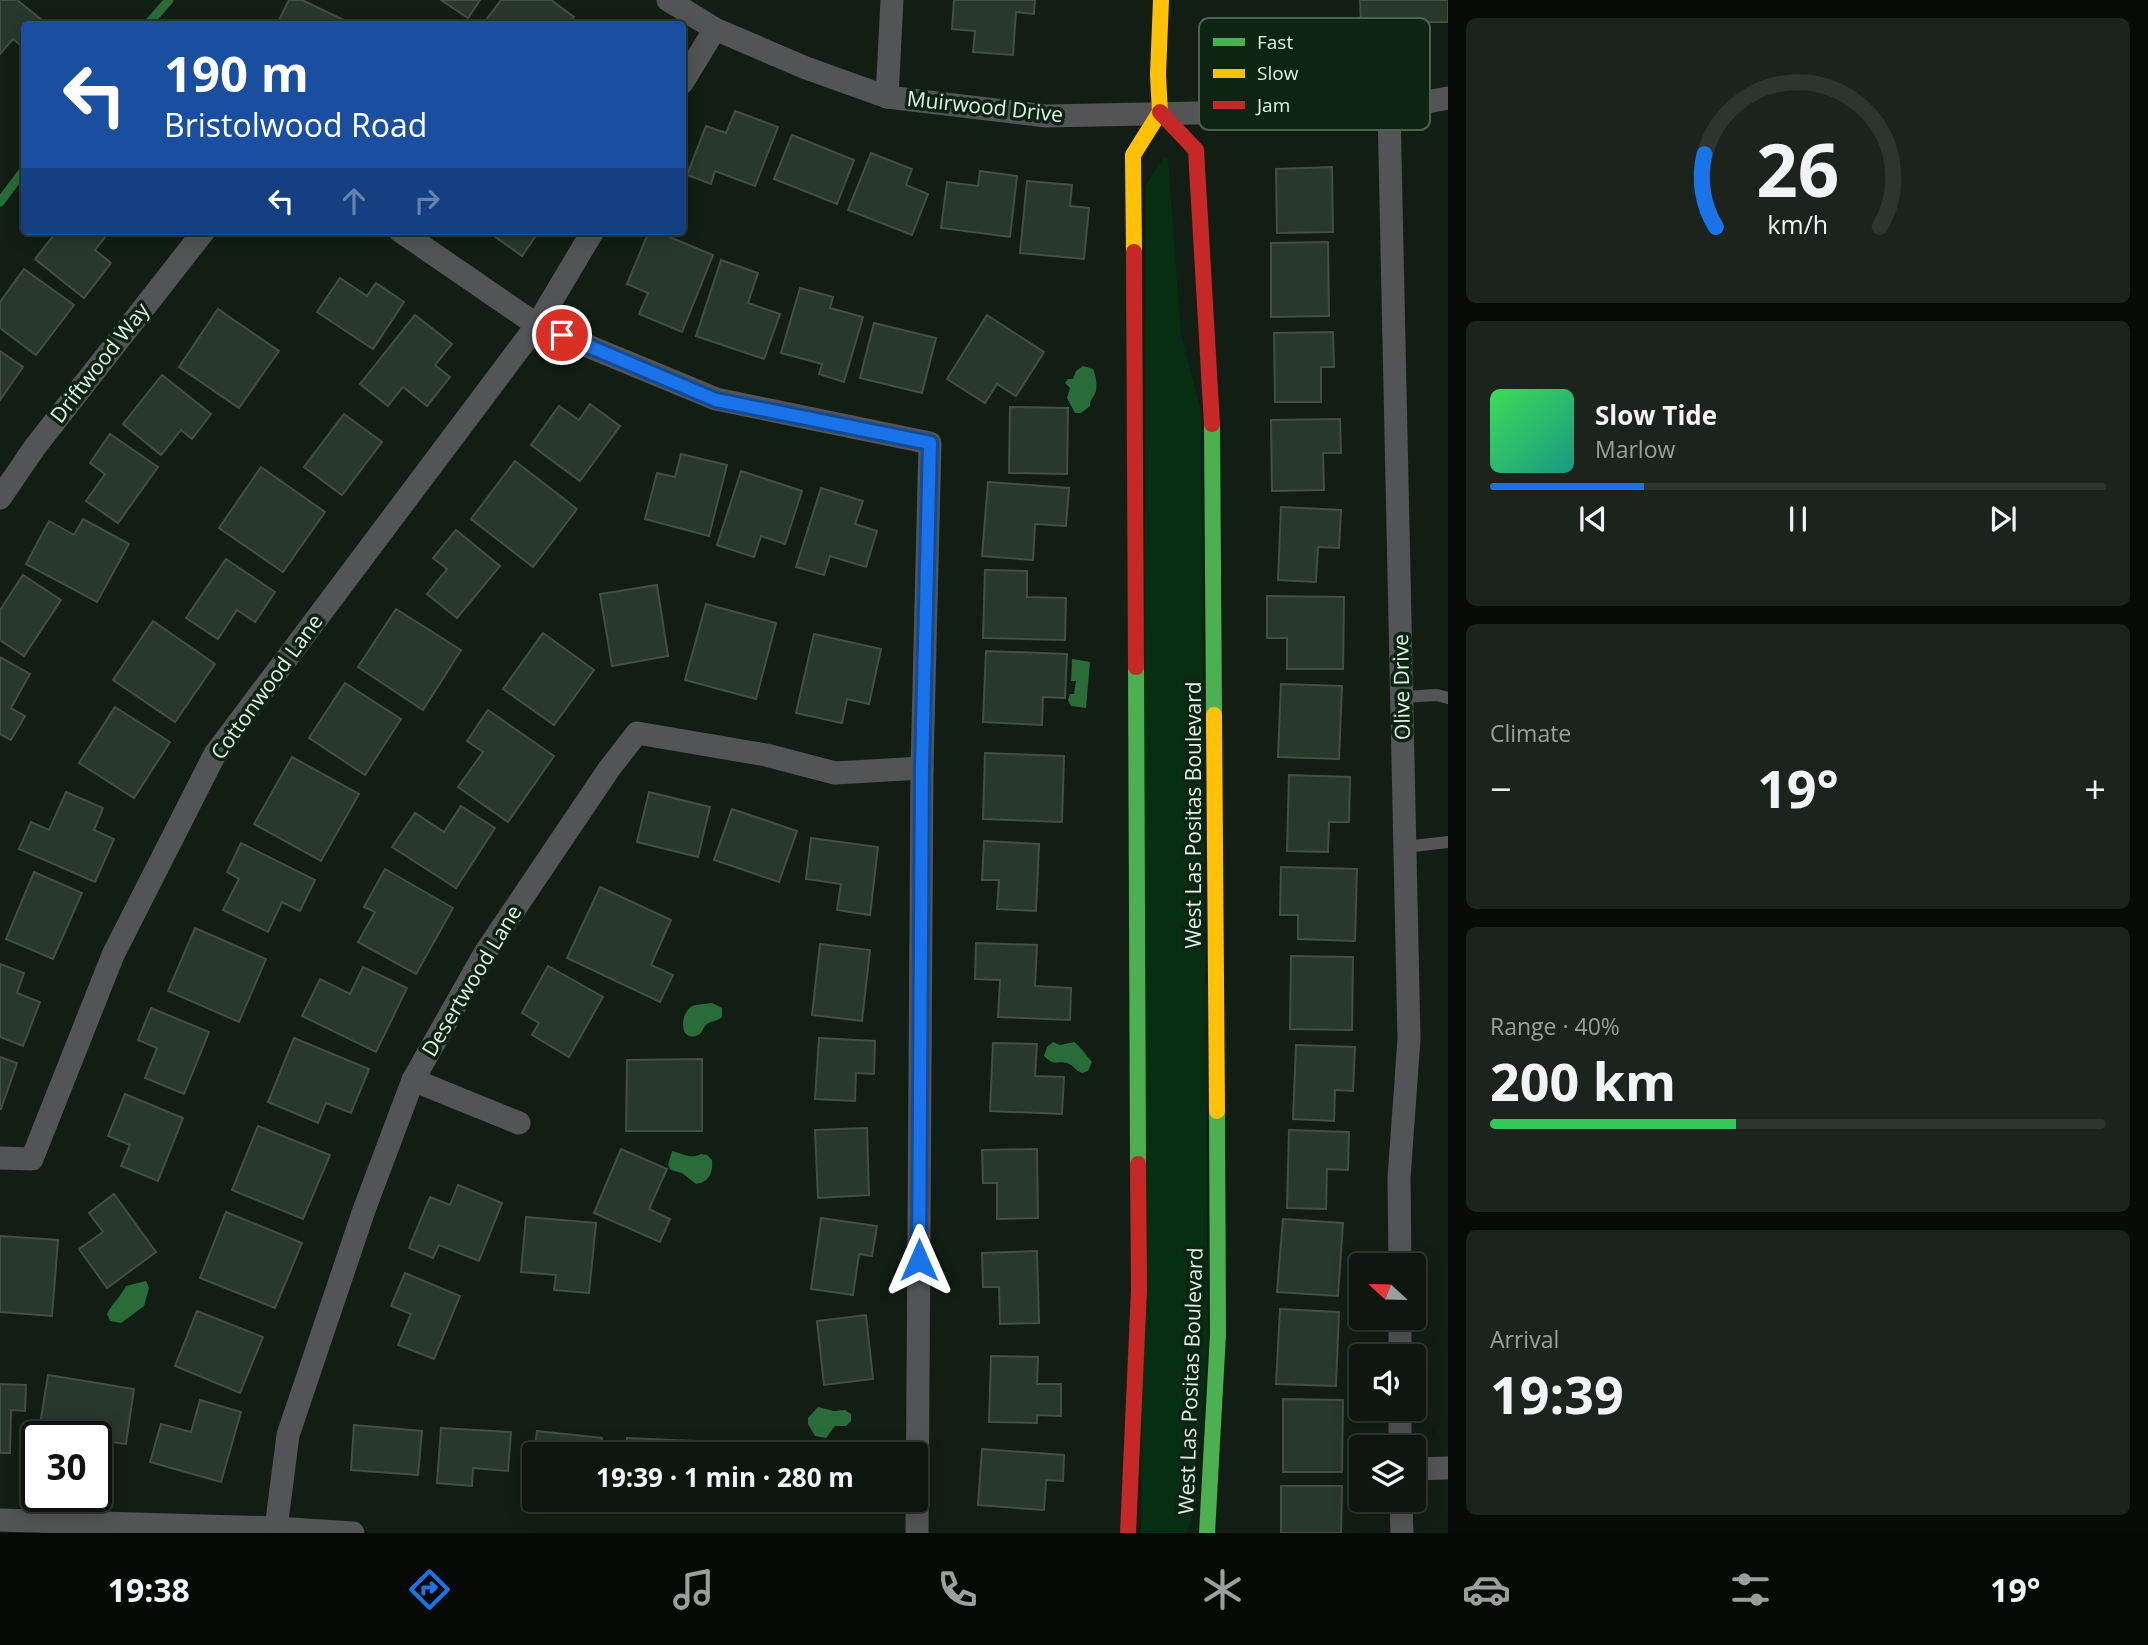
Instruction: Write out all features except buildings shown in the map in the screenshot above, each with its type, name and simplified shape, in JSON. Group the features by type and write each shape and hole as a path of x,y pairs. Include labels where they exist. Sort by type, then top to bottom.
{"main road":[{"path":"1128,1533 1139,1290 1133,155 1160,112 1158,75 1161,0"},
{"name":"West Las Positas Boulevard","path":"1160,112 1196,150 1212,416 1218,1334 1207,1533"}],"street":[{"name":"Muirwood Drive","path":"668,0 715,29 806,68 887,97 1046,116 1199,111"},
{"path":"887,97 892,0"},
{"path":"686,76 715,29"},
{"name":"Muirwood Drive","path":"1430,101 1448,98"},
{"name":"Olive Drive","path":"1389,130 1409,1040 1399,1178 1400,1253"},
{"name":"Driftwood Way","path":"0,498 34,447 201,235"},
{"path":"406,235 537,325 716,400 930,443 922,768 917,1533"},
{"name":"Cottonwood Lane","path":"0,1158 32,1158 113,955 215,754 537,325 591,235"},
{"name":"Desertwood Lane","path":"276,1528 288,1435 363,1210 413,1080 485,953 609,769 637,733 766,755 835,773 922,768"},
{"path":"413,1080 519,1123"},
{"path":"1426,1469 1448,1468"},
{"path":"1401,1512 1402,1533"},
{"path":"0,1520 276,1528 353,1533"}],"lane":[{"path":"1402,697 1437,695 1448,698"},
{"path":"1405,847 1448,842"}],"shaded area":[{"path":"1164,157 1168,159 1181,336 1201,411 1208,1346 1191,1522 1186,1533 1141,1533 1146,185"},
{"path":"1083,366 1093,369 1096,391 1090,406 1081,413 1075,413 1067,398 1070,388 1065,383 1068,379 1073,379 1076,371"},
{"path":"1072,659 1090,662 1086,708 1071,706 1068,700 1070,694 1074,694 1076,681 1071,681"},
{"path":"712,1003 722,1008 722,1017 707,1024 696,1036 686,1034 684,1017 690,1007"},
{"path":"1053,1042 1060,1045 1074,1042 1077,1044 1092,1062 1088,1071 1082,1073 1069,1064 1053,1062 1044,1056 1047,1047"},
{"path":"672,1151 690,1156 707,1155 712,1160 709,1176 696,1184 682,1173 671,1170 668,1165"},
{"path":"146,1281 149,1288 144,1306 121,1323 110,1321 107,1314 126,1286"},
{"path":"818,1407 834,1411 845,1410 851,1414 851,1421 846,1426 835,1426 826,1438 815,1436 808,1424 808,1418"}],"waterway":[{"path":"151,21 169,0"},
{"path":"0,202 21,174"}],"traffic: fast":[{"path":"1212,424 1214,715"},
{"path":"1136,667 1138,1164"},
{"path":"1207,1533 1218,1334 1217,1111"}],"traffic: slow":[{"path":"1134,252 1133,155 1160,112 1158,75 1161,0"},
{"path":"1214,715 1217,1111"}],"traffic: jam":[{"path":"1160,112 1196,150 1212,424"},
{"path":"1134,252 1136,667"},
{"path":"1128,1533 1139,1290 1138,1164"}],"route":[{"path":"562,335 716,400 930,443 922,768 919,1260"}]}
